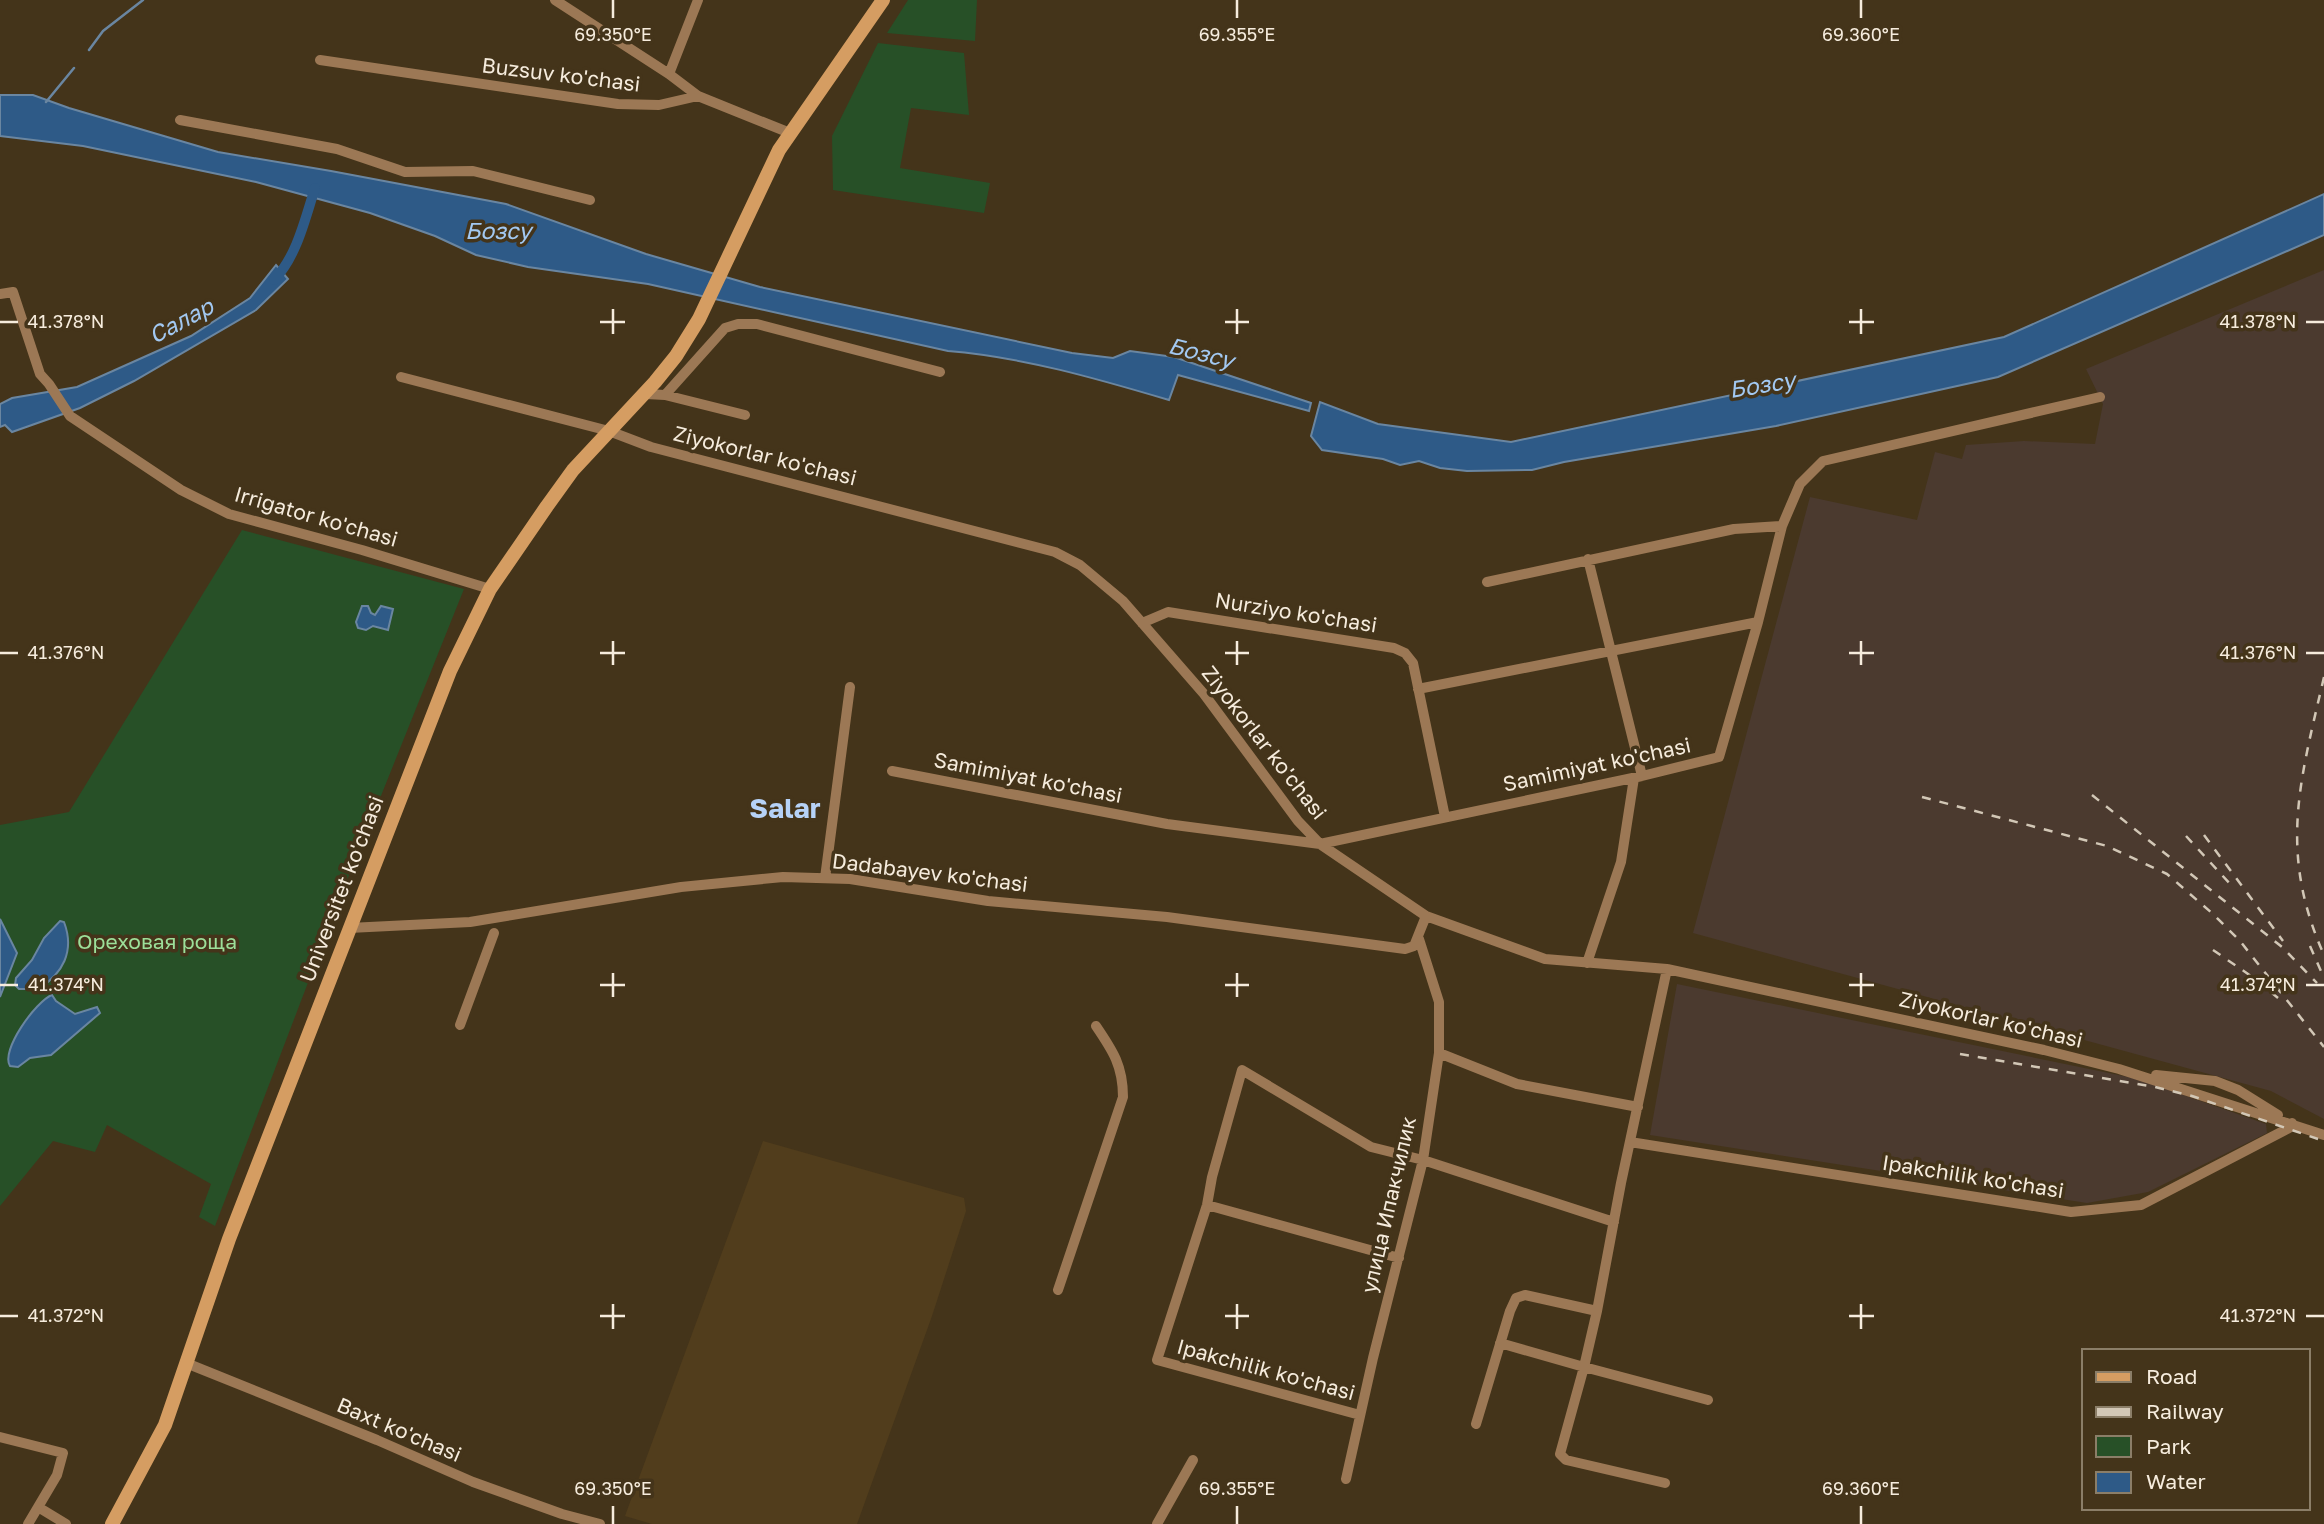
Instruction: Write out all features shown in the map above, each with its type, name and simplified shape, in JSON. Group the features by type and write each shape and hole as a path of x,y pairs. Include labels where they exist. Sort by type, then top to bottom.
{"main road":[{"path":"790,133 883,0"},
{"name":"Universitet ko'chasi","path":"112,1524 165,1425 234,1227 450,671 490,589 573,470 646,394 676,356 699,319 768,169 790,133"}],"street":[{"path":"555,0 669,74 698,96 790,133"},
{"path":"669,74 698,0"},
{"name":"Buzsuv ko'chasi","path":"320,60 618,104 659,105 698,96"},
{"path":"180,120 337,149 405,172 472,171 590,201"},
{"name":"Irrigator ko'chasi","path":"0,294 13,292 40,374 70,416 162,478 229,514 362,550 490,589"},
{"name":"Ziyokorlar ko'chasi","path":"666,395 724,328 738,324 757,324 940,372"},
{"name":"Ziyokorlar ko'chasi","path":"401,377 609,431 650,447 1055,552 1080,565 1123,601 1204,694 1298,821 1320,844 1426,916 1545,959 1667,969 2044,1050 2119,1069 2324,1135"},
{"path":"646,394 666,395 745,415"},
{"name":"Samimiyat ko'chasi","path":"892,771 1167,824 1320,844 1638,777 1719,757 1758,622 1782,526 1800,484 1823,461 2100,397"},
{"path":"1487,582 1734,529 1782,526"},
{"path":"1587,962 1621,862 1638,777 1588,559"},
{"name":"Nurziyo ko'chasi","path":"1142,622 1168,612 1394,648 1405,653 1413,663 1445,817"},
{"path":"1418,689 1758,622"},
{"path":"825,878 850,687"},
{"name":"Dadabayev ko'chasi","path":"349,928 470,922 730,881 783,877 850,878 988,901 1167,917 1393,948 1415,947 1419,939"},
{"path":"1419,939 1426,916"},
{"path":"460,1025 494,933"},
{"name":"улица Ипакчилик","path":"1346,1479 1423,1160 1439,1054 1439,1002 1419,939"},
{"path":"1665,1483 1566,1460 1560,1454 1597,1311 1667,969"},
{"path":"1058,1290 1123,1097 1123,1079 1116,1056 1096,1026"},
{"path":"1439,1054 1517,1084 1637,1107"},
{"name":"Ziyokorlar ko'chasi","path":"2119,1069 2215,1081 2238,1090 2292,1123"},
{"name":"Ipakchilik ko'chasi","path":"1360,1416 1157,1360 1207,1205 1212,1177 1242,1070 1371,1147 1423,1160 1614,1222"},
{"name":"Ipakchilik ko'chasi","path":"1630,1142 2071,1212 2140,1205 2289,1128 2292,1123"},
{"path":"1207,1205 1399,1258"},
{"path":"1476,1424 1516,1298 1525,1296 1597,1311"},
{"path":"1500,1343 1708,1400"},
{"name":"Baxt ko'chasi","path":"186,1363 365,1435 472,1482 562,1514 600,1524"},
{"path":"0,1437 64,1453 57,1475 28,1524"},
{"path":"1157,1524 1193,1460"},
{"path":"38,1507 66,1524"}],"shaded area":[{"path":"2324,270 2324,1119 2271,1091 1693,933 1810,497 1917,520 1935,452 1962,459 1966,445 2024,441 2095,444 2103,404 2086,369"},
{"path":"1677,984 2138,1079 2266,1124 2267,1133 2148,1192 2087,1203 1650,1135"},
{"path":"763,1141 964,1198 966,1211 932,1316 857,1524 652,1524 625,1516"}],"green space":[{"path":"908,0 977,0 975,41 887,33"},
{"path":"878,43 964,53 969,115 911,108 900,168 990,183 984,213 833,190 832,136"},
{"name":"Ореховая роща","path":"242,530 464,589 348,878 215,1226 199,1217 211,1184 107,1125 95,1152 53,1141 0,1206 0,825 69,812"}],"water":[{"name":"Бозсу","path":"0,95 33,95 218,152 506,204 646,254 760,287 1072,353 1113,358 1130,351 1174,357 1311,403 1309,411 1178,375 1169,400 1088,377 1004,358 948,351 648,284 528,267 476,255 435,236 370,213 256,182 83,146 0,136"},
{"name":"Бозсу","path":"2324,194 2324,235 1998,377 1776,426 1564,462 1532,470 1467,471 1440,468 1419,461 1400,465 1383,459 1322,450 1311,436 1320,402 1378,424 1511,442 2004,337"},
{"name":"Салар","path":"276,265 288,279 256,310 134,381 80,408 12,432 5,425 0,427 0,404 12,398 77,387 191,336 250,298"},
{"path":"362,606 368,606 375,615 381,606 393,609 388,630 373,626 366,630 358,628 356,622"},
{"path":"0,919 17,953 0,997"},
{"path":"60,921 64,922 68,943 60,969 38,989 19,989 15,985 16,978 32,960 44,938"},
{"path":"52,995 75,1014 97,1007 100,1013 51,1055 30,1058 18,1067 10,1066 10,1049 21,1027 37,1007"}],"waterway":[{"path":"89,50 103,31 143,0"},
{"path":"46,102 74,68"},
{"name":"Салар","path":"274,280 294,249 315,188"}],"railway":[{"path":"2324,677 2301,784 2297,849 2301,883 2324,955"},
{"path":"2092,795 2282,947 2317,983"},
{"path":"1922,797 2107,846 2167,874 2240,941 2324,1047"},
{"path":"2204,835 2283,941"},
{"path":"2186,836 2232,886"},
{"path":"2310,946 2324,978"},
{"path":"2213,950 2278,998"},
{"path":"1960,1054 2155,1087 2192,1096 2324,1141"}],"district":[{"name":"Salar","path":"785,808"}]}
